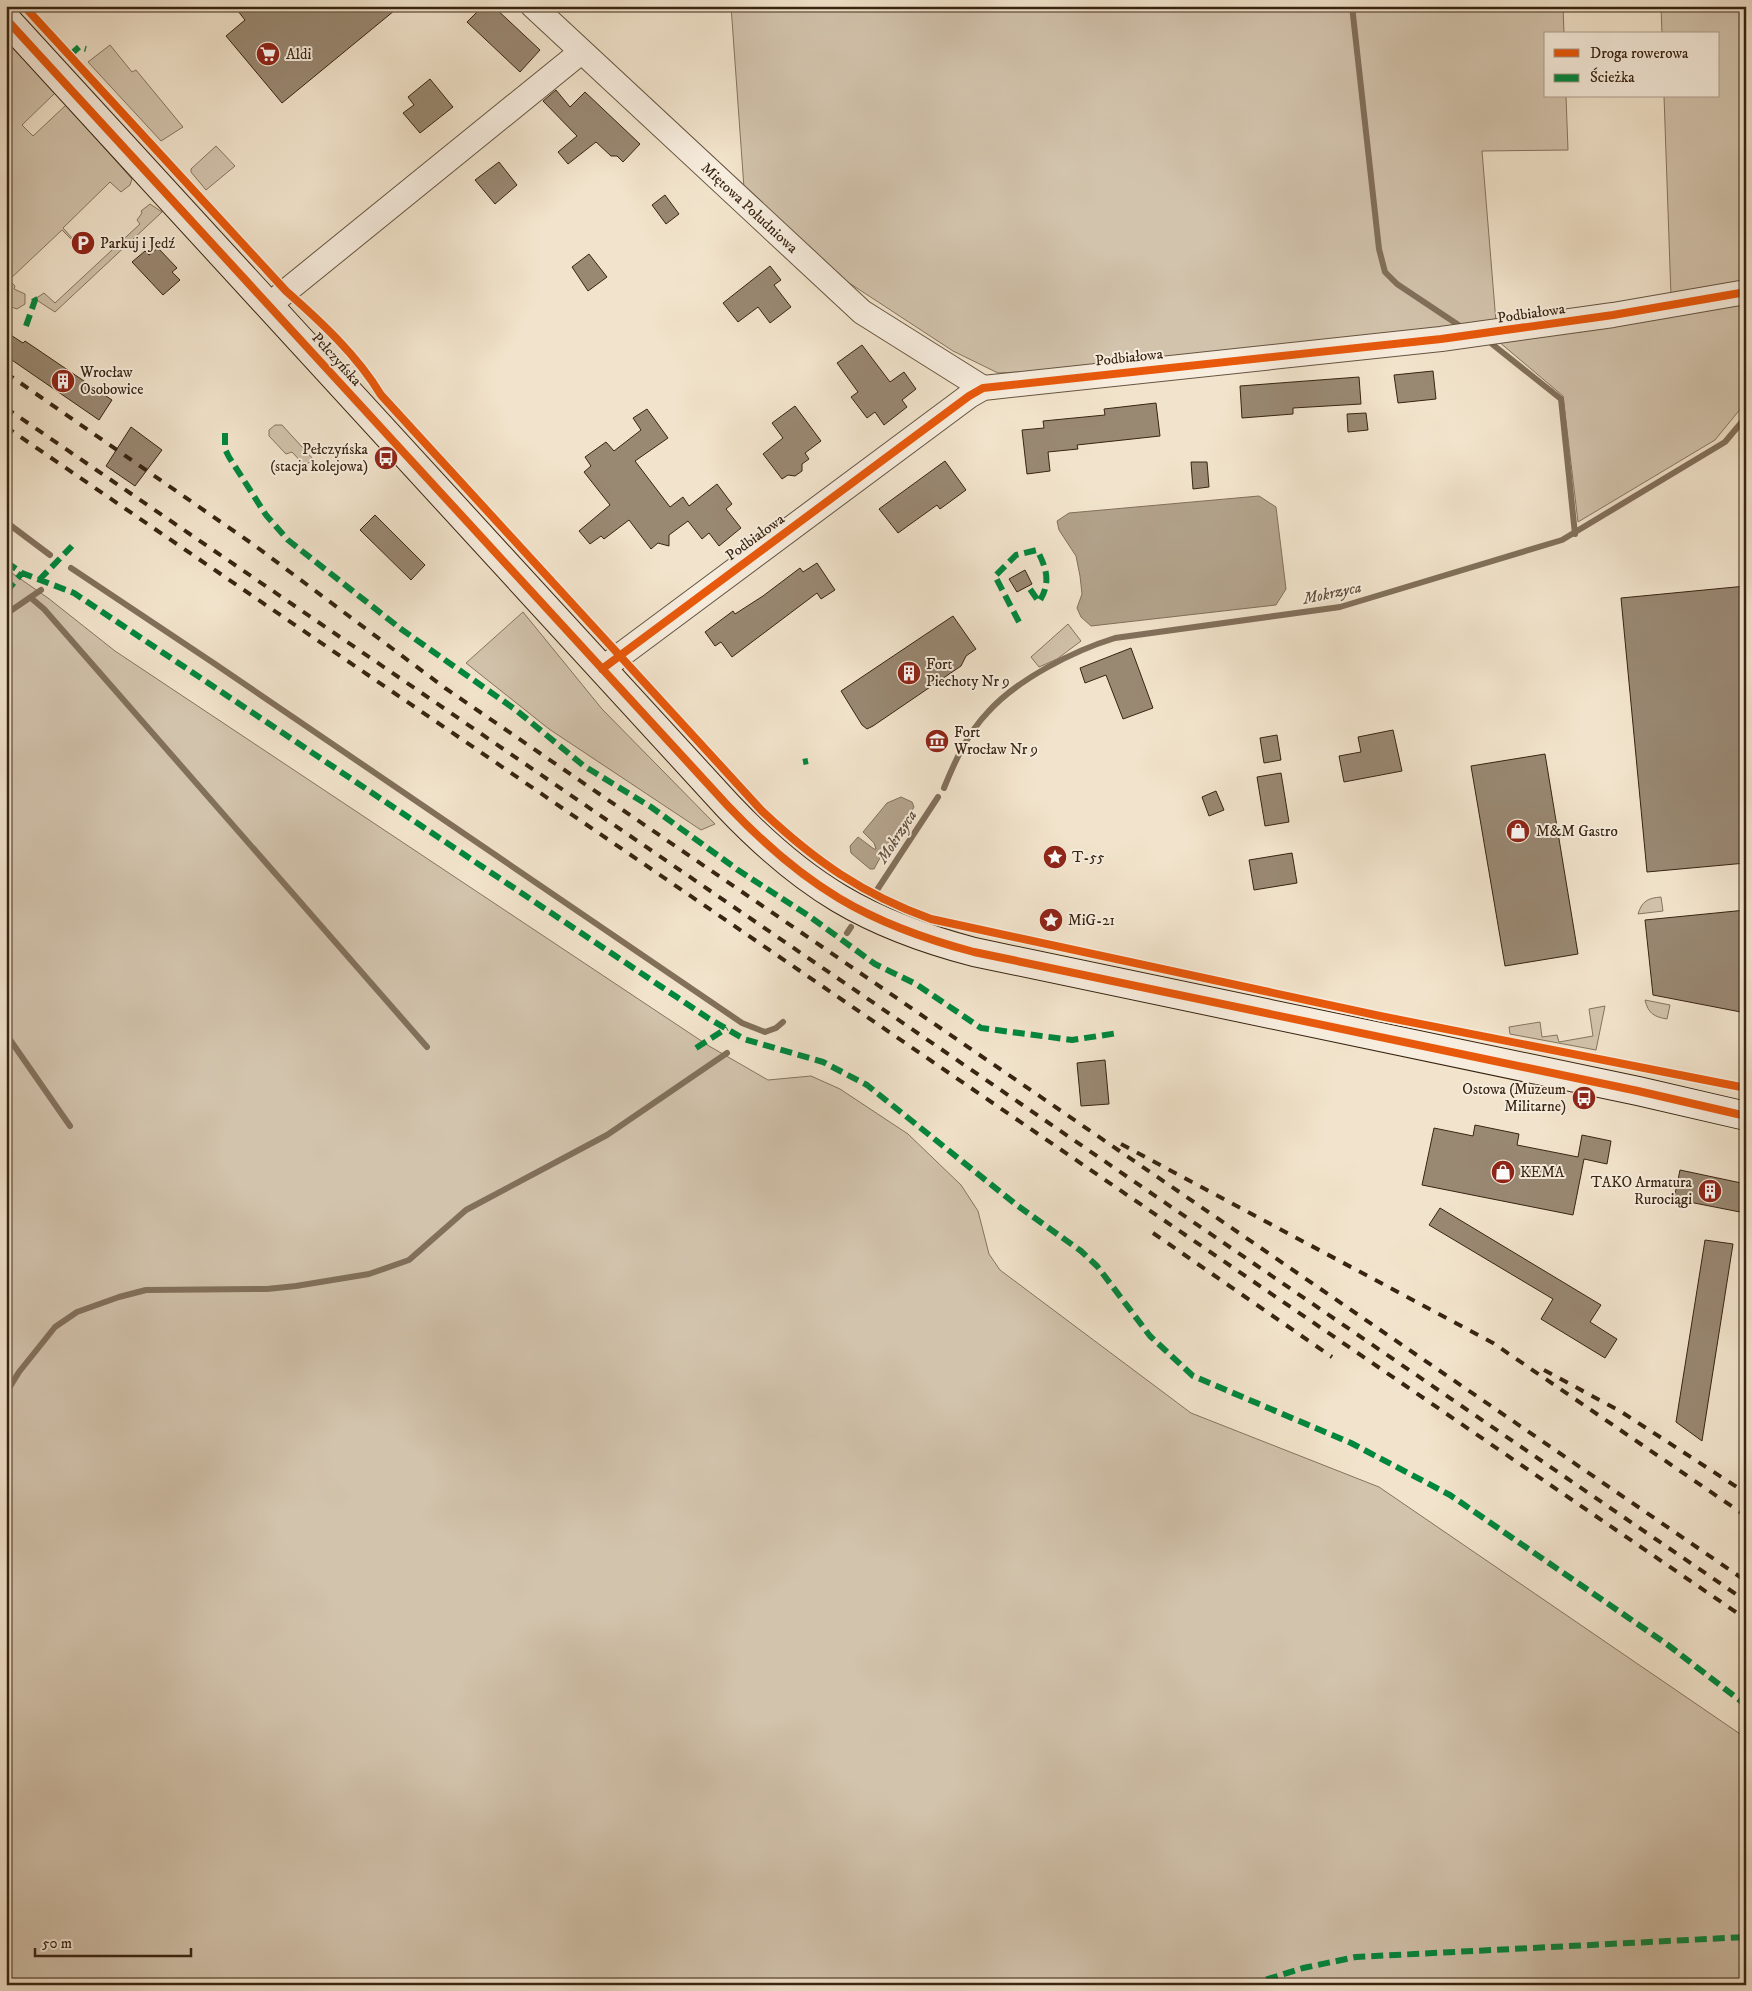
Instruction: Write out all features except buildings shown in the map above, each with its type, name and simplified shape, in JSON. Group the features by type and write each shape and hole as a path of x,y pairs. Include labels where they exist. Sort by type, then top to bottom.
{"main road":[{"name":"Pełczyńska","path":"6,19 728,806 782,860 838,900 896,928 937,942 1025,963 1638,1091 1746,1116"}],"street":[{"name":"Miętowa Południowa","path":"533,6 862,312 983,388"},
{"path":"269,305 581,52"},
{"name":"Podbiałowa","path":"602,668 961,402 983,388 1441,338 1613,316 1746,292"}],"shaded area":[{"path":"731,6 1563,6 1564,32 1544,32 1544,98 1566,98 1568,150 1482,151 1496,322 1097,368 998,373 953,351 840,277 744,188"},
{"path":"1661,6 1746,6 1746,282 1671,296 1664,98 1720,98 1720,32 1662,32"},
{"path":"6,39 55,93 22,125 33,136 66,105 132,179 130,185 121,192 110,182 63,228 72,240 62,230 9,280 15,286 14,289 25,294 25,304 17,309 6,305"},
{"path":"110,45 132,72 136,70 183,127 161,141 88,62"},
{"path":"216,146 235,166 206,190 191,172 191,169"},
{"path":"150,204 162,212 55,312 35,299 44,293 55,303 140,224 137,220 142,213 141,211"},
{"path":"1746,303 1746,402 1715,440 1578,522 1563,396 1498,341 1580,332 1625,321"},
{"path":"275,425 282,425 313,459 305,466 292,452 286,454 269,436 269,430"},
{"path":"6,569 48,598 115,651 709,1046 768,1080 811,1076 840,1089 908,1134 961,1185 978,1211 989,1254 1000,1270 1191,1413 1379,1487 1746,1738 1746,1985 6,1985"},
{"path":"523,612 602,709 715,824 701,830 549,729 466,663"},
{"path":"1068,624 1081,641 1057,659 1039,667 1031,657"},
{"path":"1661,897 1663,911 1638,914 1641,906 1646,901"},
{"path":"1645,1000 1670,1005 1667,1019 1652,1014"},
{"path":"1605,1006 1596,1050 1510,1034 1509,1027 1540,1022 1542,1037 1557,1035 1559,1042 1593,1036 1589,1009"}],"water":[{"path":"1259,496 1276,507 1286,589 1276,605 1091,626 1081,617 1077,608 1082,594 1076,556 1059,530 1057,521 1069,513"},
{"path":"901,797 912,802 914,807 895,838 887,845 874,869 870,869 851,853 850,846 858,837 876,849 874,843 863,832 887,803"}],"waterway":[{"path":"1352,6 1379,249 1385,272 1397,284 1460,326"},
{"path":"1492,344 1561,399 1575,534"},
{"name":"Mokrzyca","path":"944,788 957,758 988,712 1015,688 1064,658 1115,638 1340,607 1562,540 1725,442 1746,417"},
{"path":"6,522 50,555"},
{"path":"71,568 742,1023 765,1032 776,1028 783,1022"},
{"path":"6,614 41,590"},
{"path":"31,598 44,609 427,1047"},
{"name":"Mokrzyca","path":"877,890 938,797"},
{"name":"Mokrzyca","path":"847,933 851,927"},
{"path":"6,1034 70,1126"},
{"path":"6,1393 19,1372 55,1327 77,1312 119,1297 146,1290 267,1289 296,1286 369,1274 409,1260 466,1210 607,1135 727,1053"}],"railway":[{"path":"6,373 254,545 445,688 1746,1581"},
{"path":"6,408 1746,1601"},
{"path":"6,427 1746,1619"},
{"path":"1121,1144 1493,1343 1746,1516"},
{"path":"1153,1233 1332,1357"},
{"path":"1544,1370 1620,1411 1746,1493"}],"marked path":[{"path":"70,55 79,47 86,49"},
{"path":"26,326 35,300 31,293"},
{"path":"225,433 225,449 229,457 266,515 288,540 401,629 516,710 584,766 651,807 738,870 809,916 875,964 916,984 981,1028 1072,1040 1118,1033"},
{"path":"39,580 72,546"},
{"path":"1019,622 995,576 1016,555 1037,550 1046,576 1045,589 1039,602 1030,589"},
{"path":"6,562 22,573 74,593 708,1018 744,1039 823,1062 867,1085 1018,1206 1081,1251 1097,1266 1150,1336 1193,1376 1351,1443 1450,1495 1668,1645 1746,1705"},
{"path":"6,592 22,573"},
{"path":"803,762 808,761"},
{"path":"696,1048 727,1028"},
{"path":"1249,1985 1303,1968 1356,1957 1746,1937"}],"cycle path":[{"path":"24,6 286,291 349,352 381,395 762,811 801,845 840,874 883,899 931,919 1380,1016 1746,1088"},
{"path":"6,19 728,806 783,859 839,899 901,929 974,952 1638,1091 1746,1116"},
{"path":"602,669 969,396 983,388 1441,339 1613,315 1746,292"}],"place":[{"name":"Aldi","path":"268,54"},
{"name":"Parkuj i Jedź","path":"83,243"},
{"name":"Wrocław Osobowice","path":"63,381"},
{"name":"Pełczyńska (stacja kolejowa)","path":"386,458"},
{"name":"Fort Piechoty Nr 9","path":"909,673"},
{"name":"Fort Wrocław Nr 9","path":"937,741"},
{"name":"M&M Gastro","path":"1518,831"},
{"name":"T-55","path":"1055,857"},
{"name":"MiG-21","path":"1051,920"},
{"name":"Ostowa (Muzeum Militarne)","path":"1584,1098"},
{"name":"KEMA","path":"1503,1172"},
{"name":"TAKO Armatura Rurociągi","path":"1710,1191"}]}
